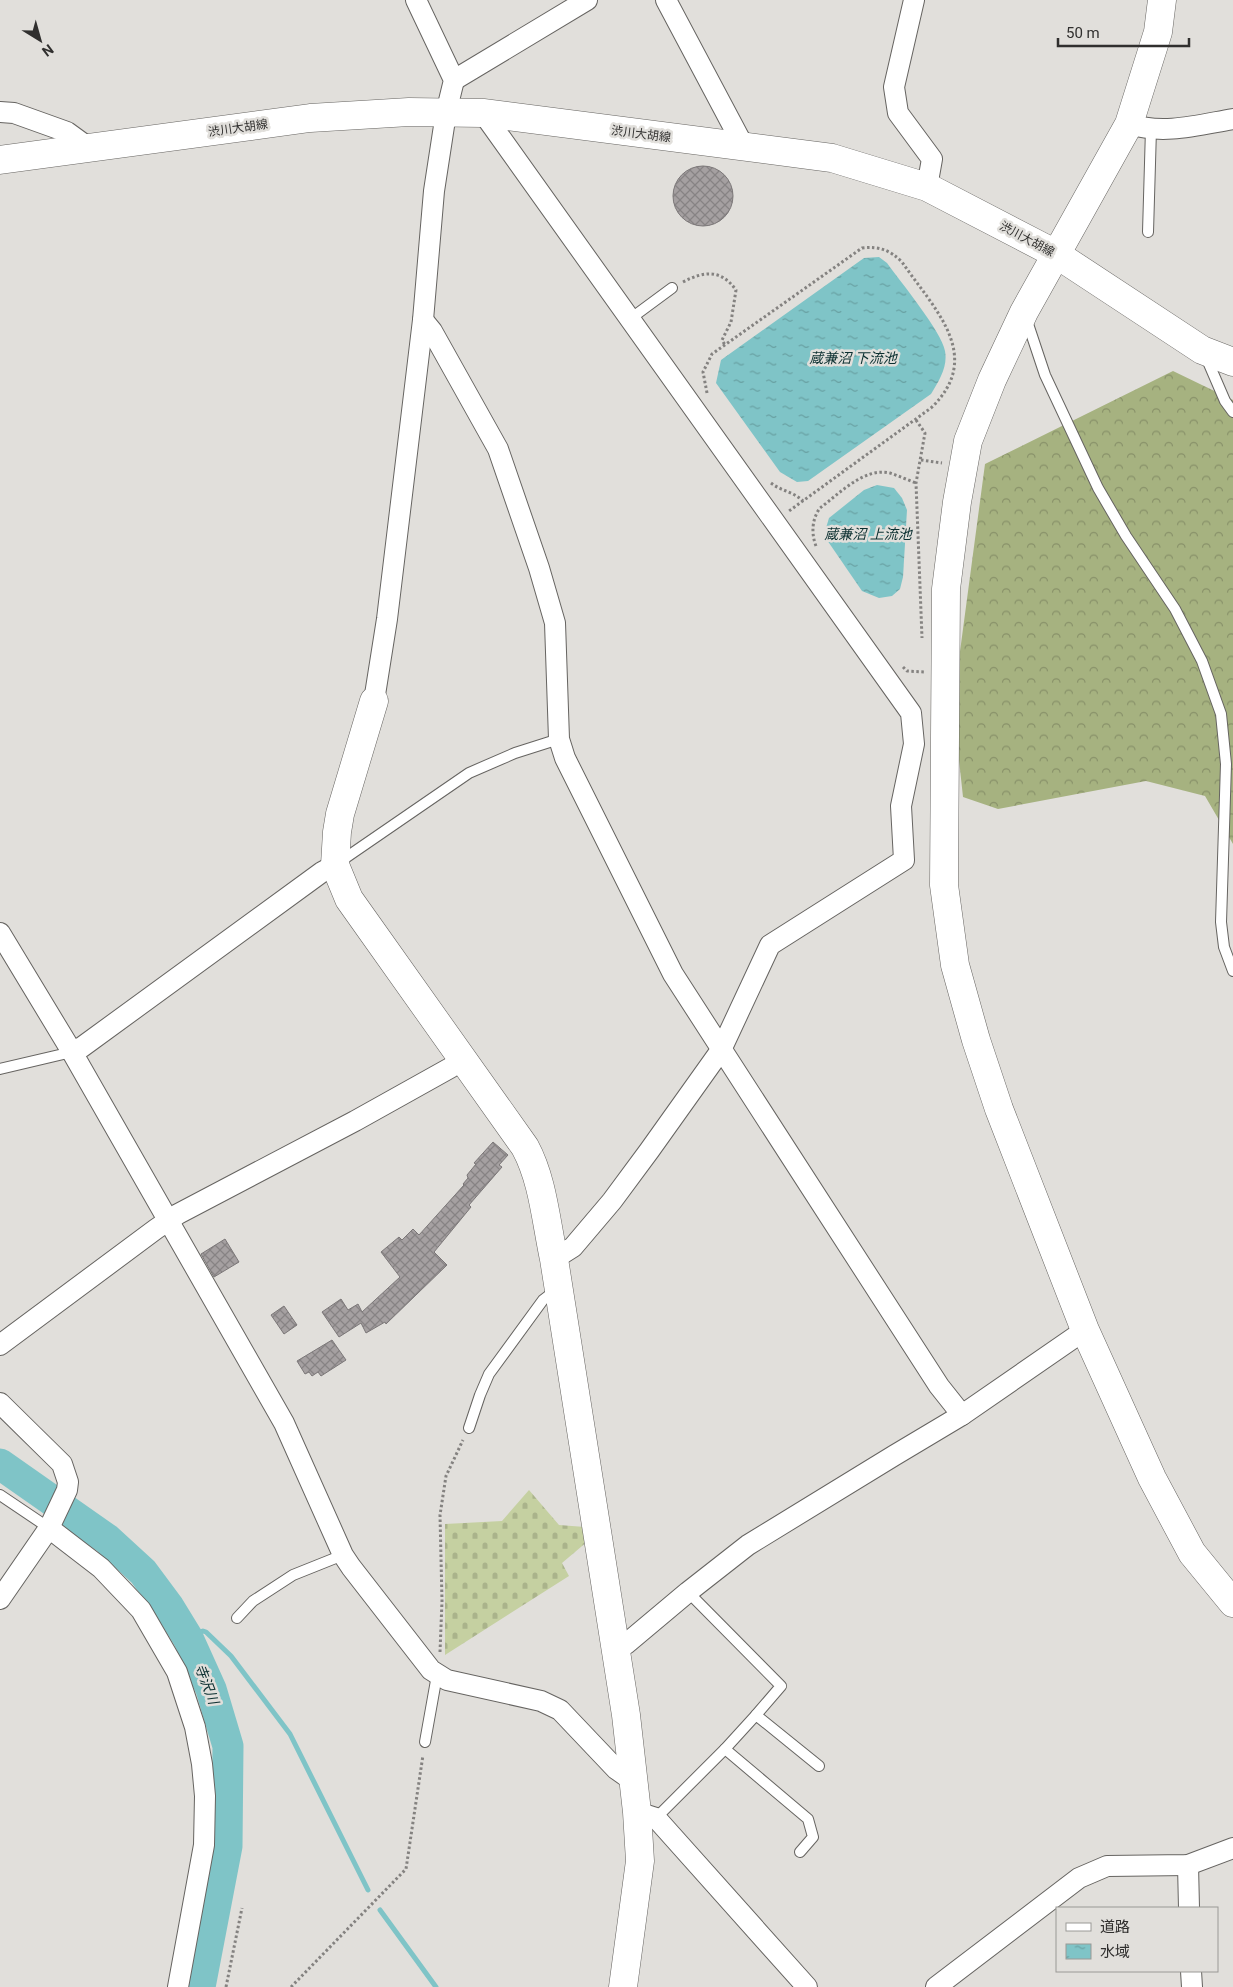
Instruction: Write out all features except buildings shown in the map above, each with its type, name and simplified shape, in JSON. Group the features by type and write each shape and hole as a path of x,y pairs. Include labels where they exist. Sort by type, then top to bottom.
{"street":[{"path":"416,0 454,80 446,113 434,191 423,320 387,619 374,701 340,814 335,865 349,899 504,1116 533,1161 559,1288 626,1716 633,1780 646,1815 807,1987"},
{"path":"454,80 587,0"},
{"path":"666,0 743,145"},
{"path":"914,0 902,45 894,87 898,113 932,159 927,187"},
{"path":"1162,0 1158,32 1140,127 1056,254 1024,312 992,380 968,441 957,502 946,589 944,885 955,965 976,1040 999,1109 1085,1330 1152,1478 1192,1552 1233,1604"},
{"path":"0,112 14,113 67,132 89,148"},
{"name":"渋川大胡線","path":"0,160 310,118 409,112 483,113 618,132 743,145 832,158 927,187 1056,254 1202,350 1233,362"},
{"path":"483,113 911,713 914,744 901,806 904,860 770,946 721,1050 650,1152 612,1201 574,1247 554,1259"},
{"path":"1140,127 1166,130 1233,119"},
{"path":"423,320 432,331 498,449 539,568 554,623 559,739 570,766 673,974 938,1386 962,1416"},
{"path":"914,744 944,744"},
{"path":"72,1052 82,1047 322,872 335,865"},
{"path":"0,933 72,1052 284,1423 343,1555 431,1670 437,1675 448,1680 541,1701 560,1710 616,1769 633,1780"},
{"path":"0,1345 167,1221 355,1122 463,1060"},
{"path":"614,1647 626,1644 748,1545 962,1416 1085,1330"},
{"path":"0,1403 62,1464 68,1482 67,1490 51,1523 0,1599"},
{"path":"51,1523 101,1568 141,1610 177,1672 195,1727 202,1764 204,1788 204,1845 178,1987"},
{"path":"623,1987 646,1815"},
{"path":"936,1987 1080,1878 1107,1866 1188,1865 1233,1848"},
{"path":"1188,1865 1189,1907"},
{"path":"1191,1972 1192,1987"}],"lane":[{"path":"1140,127 1148,232"},
{"path":"630,319 672,288"},
{"path":"1024,312 1046,375 1098,488 1126,536 1175,610 1202,661 1221,714 1226,764 1221,922 1224,947 1233,971"},
{"path":"1202,350 1225,401 1233,412"},
{"path":"335,865 469,774 515,754 559,739"},
{"path":"0,1069 72,1052"},
{"path":"468,1428 489,1374 544,1300 559,1288"},
{"path":"0,1495 51,1523"},
{"path":"237,1618 253,1601 293,1575 343,1555"},
{"path":"646,1815 725,1749 781,1686 688,1592"},
{"path":"425,1742 437,1675"},
{"path":"756,1715 819,1766"},
{"path":"725,1749 808,1819 813,1837 800,1852"}],"path":[{"path":"712,400 706,392 703,372 712,354 862,248 874,247 894,254 902,262 946,327 953,342 955,357 948,388 936,404 774,521"},
{"path":"672,288 693,277 707,274 721,275 730,282 736,290 736,297 731,322 722,340 724,345"},
{"path":"916,420 925,433 916,483 922,642"},
{"path":"921,460 943,463"},
{"path":"818,549 813,539 813,521 816,514 820,508 857,481 867,475 888,473 916,483"},
{"path":"766,477 772,484 790,494 797,495 803,501"},
{"path":"897,661 907,671 931,672"},
{"path":"437,1675 442,1606 440,1514 446,1476 468,1428"},
{"path":"291,1987 406,1869 425,1742"},
{"path":"226,1987 242,1908"}],"green space":[{"path":"1173,371 1233,400 1233,844 1205,796 1146,781 998,809 963,797 953,704 985,464"},
{"path":"529,1490 559,1525 585,1527 588,1541 562,1563 569,1576 445,1655 445,1524 502,1521"}],"water":[{"name":"蔵兼沼 下流池","path":"879,257 887,263 920,307 942,343 946,357 942,374 931,394 808,481 797,482 780,472 716,383 721,360 864,258"},
{"name":"蔵兼沼 上流池","path":"877,485 894,488 902,498 907,510 903,577 900,589 892,596 879,598 862,591 827,540 826,528 829,518 864,490"}],"waterway":[{"name":"寺沢川","path":"0,1464 107,1539 143,1572 169,1607 188,1638 211,1689 228,1746 227,1846 200,1987"},
{"path":"188,1638 203,1631 206,1632 231,1656 290,1734 368,1890"},
{"path":"380,1910 436,1987"}]}
